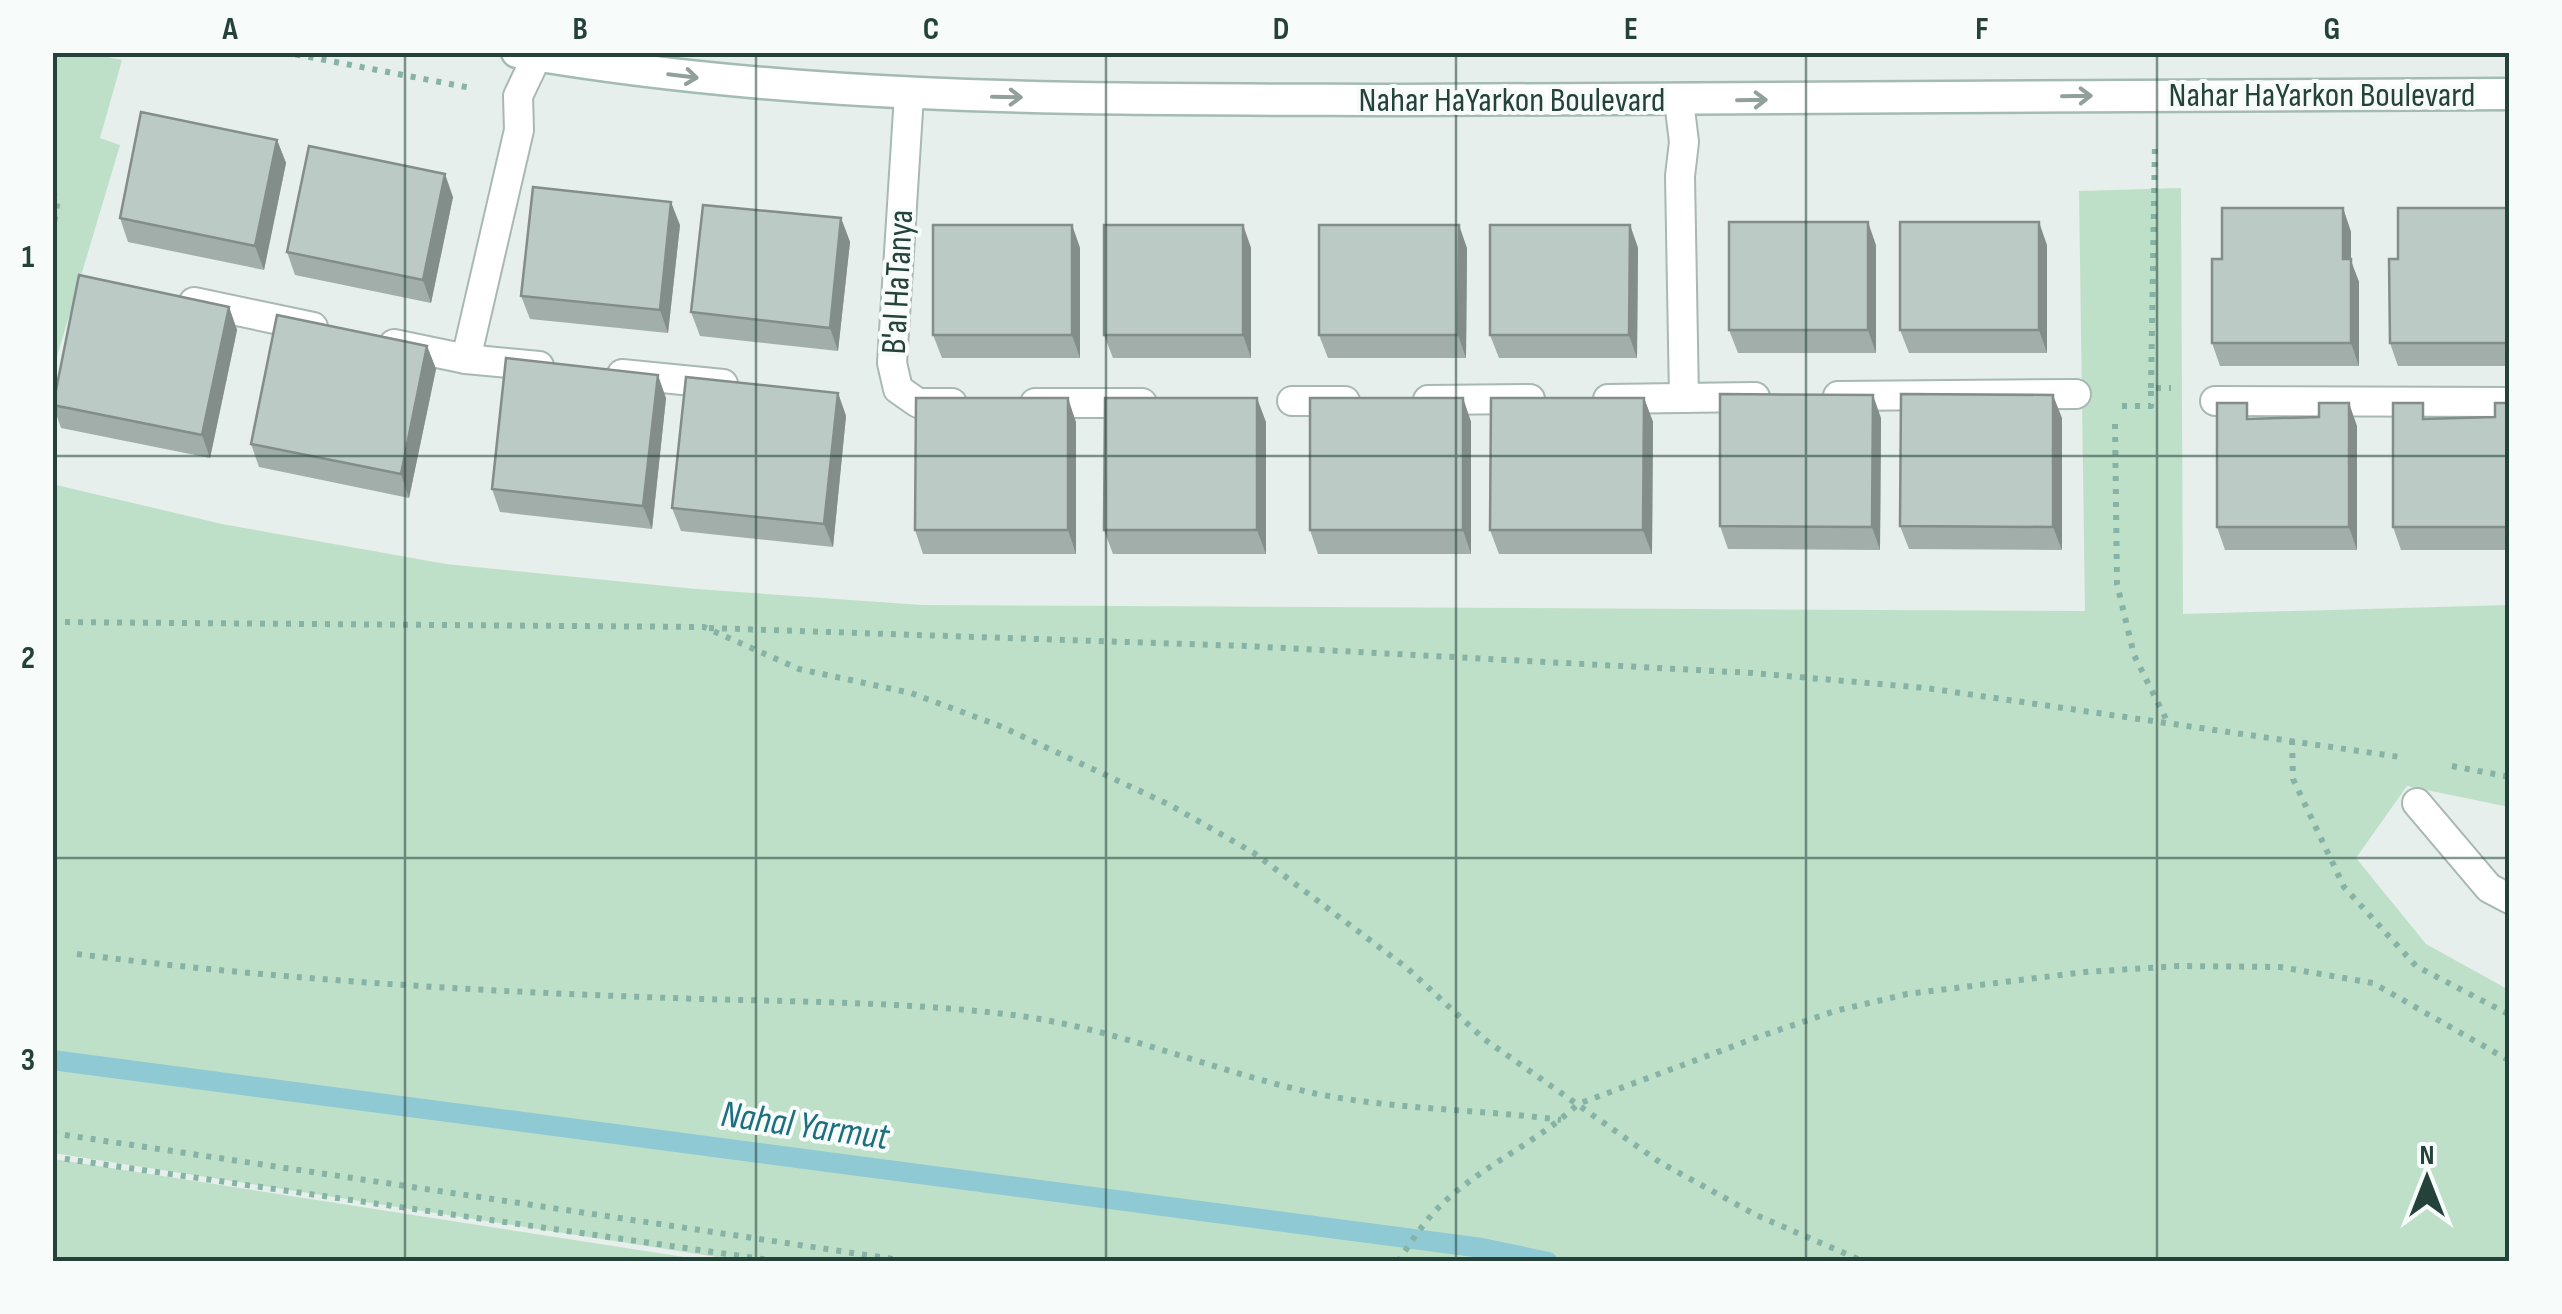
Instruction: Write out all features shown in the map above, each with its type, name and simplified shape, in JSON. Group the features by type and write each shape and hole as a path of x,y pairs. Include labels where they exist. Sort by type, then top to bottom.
{"main road":[{"name":"Nahar HaYarkon Boulevard","path":"527,54 770,87 909,95 1680,101 2510,94"}],"lane":[{"path":"466,359 519,130 518,96 527,54"},
{"name":"B'al HaTanya","path":"909,95 892,364 898,389 918,402 972,402"},
{"path":"1680,101 1684,142 1680,176 1684,398"},
{"path":"176,298 466,359 564,369"},
{"path":"603,372 760,388"},
{"path":"1292,402 2076,394"},
{"path":"1008,402 1176,402"},
{"path":"2215,402 2510,402"},
{"path":"2417,803 2489,888 2510,899"}],"path":[{"path":"2156,95 2151,406 2114,406 2117,584 2134,655 2168,722"},
{"path":"52,192 58,199 52,236"},
{"path":"2151,388 2193,388 2215,402"},
{"path":"52,622 704,627 1582,662 1926,688 2404,758"},
{"path":"704,627 799,669 911,693 1000,726 1170,805 1254,853 1407,968 1484,1039 1661,1163 1756,1216 1866,1262"},
{"path":"2292,740 2293,780 2344,887 2416,966 2510,1015"},
{"path":"2440,764 2510,776"},
{"path":"76,954 356,982 642,998 876,1003 1010,1014 1097,1030 1270,1082 1339,1098 1561,1120"},
{"path":"1398,1262 1420,1226 1453,1194 1561,1120 1578,1104 1804,1021 1907,994 2085,972 2179,966 2280,967 2373,983 2510,1061"},
{"path":"52,1133 913,1262"},
{"path":"52,1157 783,1262"}],"green space":[{"path":"53,53 87,53 122,60 100,138 120,145 53,370"},
{"path":"2181,188 2183,614 2509,605 2509,807 2407,786 2356,858 2426,944 2509,990 2509,1261 742,1261 53,1153 52,484 222,524 446,564 696,589 922,605 2085,611 2079,191"},
{"path":"53,1159 710,1261 53,1261"}],"building":[{"path":"141,112 277,140 255,246 120,218"},
{"path":"309,146 445,174 423,280 287,252"},
{"path":"533,187 671,202 660,310 521,296"},
{"path":"703,205 841,218 830,328 691,312"},
{"path":"2222,208 2343,208 2343,259 2351,259 2351,343 2212,343 2212,259 2222,259"},
{"path":"2398,208 2510,208 2510,343 2390,343 2389,259 2398,259"},
{"path":"1729,222 1868,222 1868,330 1729,330"},
{"path":"1900,222 2039,222 2039,330 1900,330"},
{"path":"933,225 1072,225 1072,335 933,335"},
{"path":"1104,225 1243,225 1243,335 1104,335"},
{"path":"1319,225 1459,225 1458,335 1319,335"},
{"path":"1490,225 1630,225 1629,335 1490,335"},
{"path":"79,275 229,307 202,435 53,405"},
{"path":"277,315 427,346 401,474 251,444"},
{"path":"506,358 658,375 643,506 492,489"},
{"path":"686,377 838,393 824,524 672,508"},
{"path":"1720,394 1873,395 1872,527 1720,526"},
{"path":"1901,394 2053,395 2053,527 1900,526"},
{"path":"916,398 1068,398 1068,530 915,530"},
{"path":"1105,398 1257,398 1257,530 1104,530"},
{"path":"1310,398 1463,398 1463,530 1310,530"},
{"path":"1491,398 1644,398 1643,530 1490,530"},
{"path":"2217,403 2247,403 2247,419 2319,417 2319,403 2349,403 2349,527 2217,527"},
{"path":"2393,403 2423,403 2423,419 2495,417 2495,403 2510,403 2510,527 2393,527"}],"waterway":[{"name":"Nahal Yarmut","path":"52,1060 1482,1248 1548,1262"}]}
